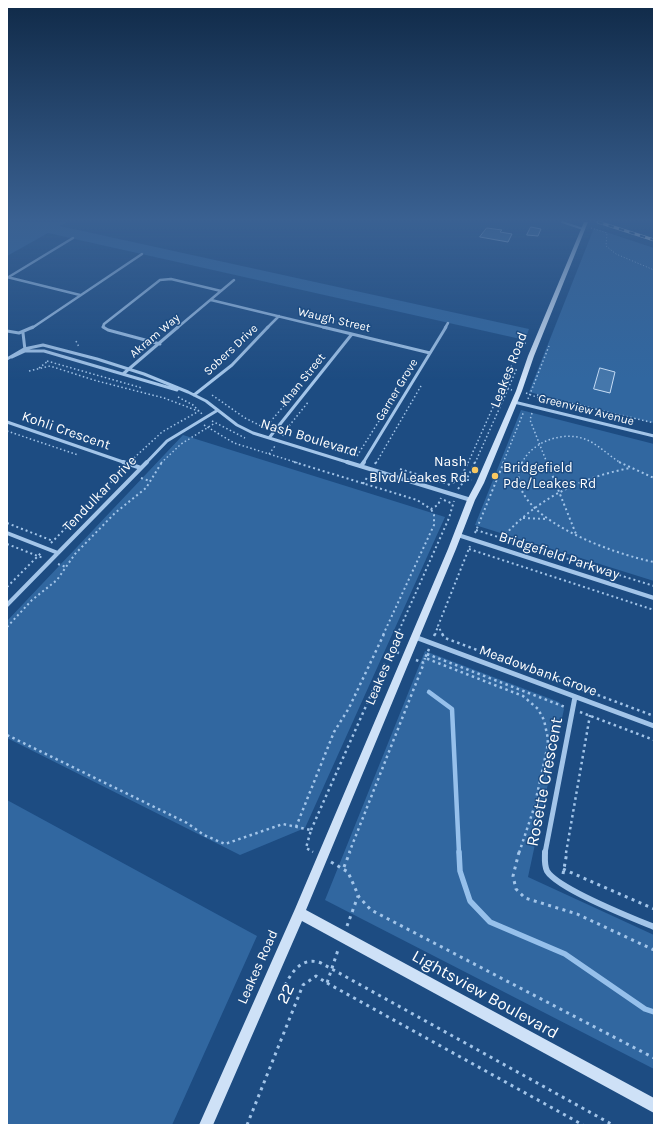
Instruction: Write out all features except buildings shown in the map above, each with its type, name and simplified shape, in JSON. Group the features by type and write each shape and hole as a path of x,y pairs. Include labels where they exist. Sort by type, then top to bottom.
{"street":[{"path":"7,331 23,333 31,329 111,275"},
{"name":"Leakes Road","path":"206,1125 299,913 458,535 471,500 480,483 514,402 565,275"},
{"path":"7,277 80,295"},
{"path":"160,344 108,330 104,324 162,279 171,279 221,291"},
{"name":"Akram Way","path":"123,374 234,280"},
{"name":"Waugh Street","path":"211,300 430,353"},
{"name":"Sobers Drive","path":"194,395 232,365 279,316"},
{"name":"Garner Grove","path":"361,466 448,322"},
{"path":"7,359 25,350 23,333"},
{"name":"Khan Street","path":"269,438 352,334"},
{"name":"Nash Boulevard","path":"25,350 44,345 130,369 194,395 218,410 242,428 269,438 471,500"},
{"name":"Nash Boulevard","path":"25,350 37,350 51,353 194,395"},
{"name":"Greenview Avenue","path":"514,402 654,436"},
{"name":"Tendulkar Drive","path":"7,605 167,441 218,410"},
{"name":"Kohli Crescent","path":"7,422 141,468"},
{"path":"7,532 58,553"},
{"name":"Bridgefield Parkway","path":"458,535 654,598"},
{"name":"Meadowbank Grove","path":"415,637 654,726"},
{"name":"Rosette Crescent","path":"575,697 545,851 544,862 547,872 561,883 654,927"},
{"name":"Lightsview Boulevard","path":"299,913 654,1106"}],"path":[{"path":"76,340 80,349"},
{"path":"460,480 521,345 529,342"},
{"path":"549,346 426,658 523,696 538,709 544,720 548,739 547,749 534,808 515,865 513,876 516,889 525,898 577,914 654,950"},
{"path":"38,369 47,361 142,388"},
{"path":"29,371 50,366 97,381 164,398 199,411"},
{"path":"363,484 421,386"},
{"path":"502,387 508,388"},
{"path":"201,390 224,403 240,416 256,425 285,435"},
{"path":"534,395 654,424"},
{"path":"176,396 193,405 199,411"},
{"path":"269,454 285,435 285,431 309,401"},
{"path":"7,587 162,432 199,411"},
{"path":"533,412 530,420 576,534"},
{"path":"191,416 234,443 417,500 431,509 434,515 434,524 349,708 334,732 326,756 296,827"},
{"path":"7,627 32,600 57,580 75,554 115,513 146,488 160,464 181,444 216,423"},
{"path":"7,431 79,455"},
{"path":"654,478 621,463 594,442 579,437 563,437 545,441 531,448 523,459 517,478 522,493 534,509 548,519 613,551 654,562"},
{"path":"306,441 383,464"},
{"path":"502,538 522,518 560,492 594,477 616,470 631,468"},
{"path":"398,469 448,484 467,479 494,487"},
{"path":"444,491 448,484"},
{"path":"431,509 438,505"},
{"path":"522,518 548,519"},
{"path":"7,523 53,541"},
{"path":"476,530 654,586"},
{"path":"7,544 66,567"},
{"path":"469,549 654,610"},
{"path":"438,626 445,638 654,716"},
{"path":"427,654 654,740"},
{"path":"344,867 424,663"},
{"path":"561,883 590,716"},
{"path":"7,735 187,823 204,834 225,844 283,824 311,830 306,848 322,858 344,867 349,872 358,896 371,910 654,1058"},
{"path":"564,869 654,909"},
{"path":"358,896 327,983 583,1125"},
{"path":"282,992 286,981 295,969 307,962 315,961 332,968 613,1125"},
{"name":"22","path":"248,1125 302,985 316,976 327,983"}],"shaded area":[{"path":"234,275 282,275 529,329 525,340"},
{"path":"575,275 654,275 654,423 529,392"},
{"path":"521,410 654,444 654,581 475,525"},
{"path":"183,435 445,517 305,828 240,855 7,738 7,621"},
{"path":"425,651 559,702 564,709 528,877 654,935 654,1069 325,900"},
{"path":"7,800 257,936 172,1125 7,1125"}],"waterway":[{"path":"429,692 452,709 459,853"},
{"path":"459,852 460,871 470,901 490,922 565,954 645,1009 654,1012"}],"place":[{"name":"Nash Blvd/Leakes Rd","path":"475,470"},
{"name":"Bridgefield Pde/Leakes Rd","path":"495,476"}]}
